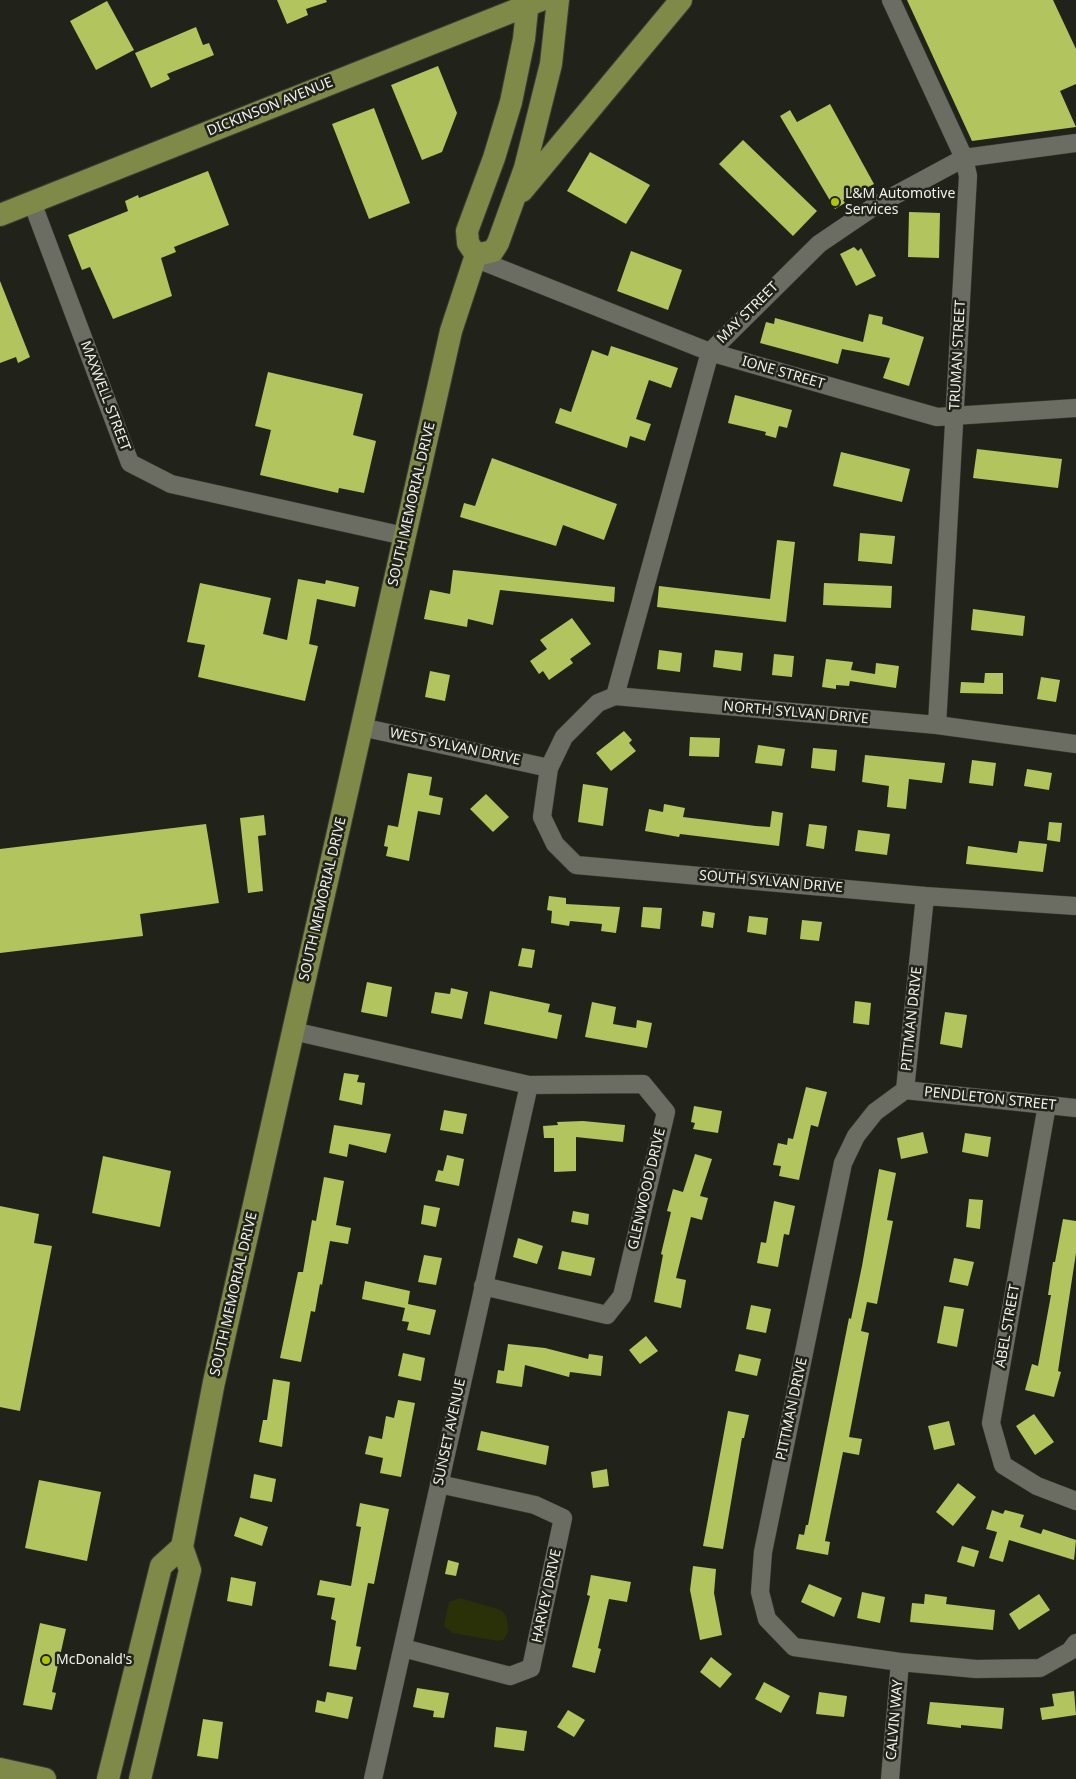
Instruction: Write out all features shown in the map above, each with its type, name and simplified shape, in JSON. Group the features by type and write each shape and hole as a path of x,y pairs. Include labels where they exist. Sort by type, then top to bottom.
{"main road":[{"path":"532,2 509,111 467,231 468,243 475,257 493,251 498,243 525,168 544,99 551,64 558,0"},
{"path":"513,202 681,0"},
{"name":"DICKINSON AVENUE","path":"0,214 532,2"},
{"name":"SOUTH MEMORIAL DRIVE","path":"140,1779 190,1570 182,1547 214,1382 451,331 475,257"},
{"path":"108,1779 161,1566 182,1547"},
{"path":"0,1769 45,1779"}],"street":[{"name":"TRUMAN STREET","path":"891,0 964,158 968,176 937,725"},
{"name":"MAY STREET","path":"615,696 710,352 819,244 875,206 964,158 1076,143"},
{"name":"MAXWELL STREET","path":"32,202 130,463 170,484 404,536"},
{"name":"IONE STREET","path":"475,257 710,352 937,417 1076,408"},
{"name":"NORTH SYLVAN DRIVE","path":"615,696 937,725 1076,744"},
{"path":"549,768 564,737 575,725 598,702 615,696"},
{"name":"WEST SYLVAN DRIVE","path":"361,727 549,768"},
{"name":"SOUTH SYLVAN DRIVE","path":"549,768 542,818 554,844 576,865 924,896 1076,906"},
{"name":"PITTMAN DRIVE","path":"924,896 905,1090 875,1112 856,1136 843,1163 763,1552 760,1592 766,1618 794,1647 900,1662 976,1669 1040,1668 1070,1651 1076,1643"},
{"name":"GLENWOOD DRIVE","path":"293,1031 529,1085 643,1084 666,1112 622,1296 607,1315 483,1286"},
{"name":"SUNSET AVENUE","path":"373,1779 529,1085"},
{"name":"PENDLETON STREET","path":"905,1090 1076,1108"},
{"name":"ABEL STREET","path":"1046,1105 991,1423 1003,1465 1037,1486 1076,1501"},
{"name":"HARVEY DRIVE","path":"403,1648 510,1676 531,1668 563,1518 535,1506 439,1484"},
{"name":"CALVIN WAY","path":"890,1779 900,1662"}],"green space":[{"path":"460,1598 501,1610 506,1616 508,1627 508,1632 503,1640 498,1641 453,1633 444,1626 449,1602"}],"building":[{"path":"277,0 326,0 327,2 306,9 308,15 287,24"},
{"path":"907,0 1053,0 1076,49 1076,84 1060,91 1076,127 972,141"},
{"path":"107,1 134,50 96,70 70,21"},
{"path":"196,27 203,45 209,43 214,55 167,74 170,79 151,88 135,53"},
{"path":"438,66 457,113 442,152 422,160 391,85"},
{"path":"830,104 874,184 843,200 845,203 835,209 780,116 790,110 797,122"},
{"path":"374,108 410,203 369,219 332,124"},
{"path":"743,140 817,211 793,236 719,164"},
{"path":"590,152 650,185 626,224 567,191"},
{"path":"208,171 229,225 174,247 176,252 161,258 172,296 113,319 90,267 82,270 68,235 128,211 125,201 138,195 139,198"},
{"path":"909,212 940,213 939,258 908,257"},
{"path":"854,247 858,251 861,248 876,276 856,286 840,254"},
{"path":"631,251 682,270 668,310 617,291"},
{"path":"0,281 30,357 18,363 16,357 0,363"},
{"path":"869,314 883,317 882,324 924,337 909,386 883,378 890,358 842,349 838,364 760,343 766,322 774,324 775,318 863,342"},
{"path":"611,346 678,368 671,388 649,380 636,419 651,424 645,441 630,436 627,448 555,423 560,408 571,412 592,350 608,356"},
{"path":"268,372 363,394 353,435 376,441 364,493 339,488 338,493 260,475 271,430 255,426"},
{"path":"735,395 792,410 787,428 779,426 776,438 765,435 766,432 728,423"},
{"path":"977,449 1062,459 1058,488 973,478"},
{"path":"841,452 910,469 902,502 833,486"},
{"path":"492,458 617,504 604,540 563,525 556,546 460,517 464,503 475,506"},
{"path":"860,533 895,536 892,564 858,561"},
{"path":"777,540 795,542 786,622 657,607 659,586 770,599"},
{"path":"453,570 615,587 614,602 500,590 493,625 468,619 467,627 424,619 430,590 450,594"},
{"path":"298,579 325,584 326,580 359,587 355,607 317,599 309,644 318,646 305,701 198,677 205,645 187,642 200,583 271,598 263,634 287,640"},
{"path":"824,583 892,586 891,608 823,605"},
{"path":"973,609 1025,616 1023,636 971,630"},
{"path":"572,618 591,644 570,659 573,663 549,680 543,671 539,674 530,661 547,649 540,640"},
{"path":"659,650 682,653 680,672 657,669"},
{"path":"715,650 743,653 741,671 713,667"},
{"path":"774,654 794,656 792,677 772,675"},
{"path":"826,659 853,662 851,670 875,674 876,663 899,666 896,688 850,681 849,686 836,685 836,689 822,687"},
{"path":"430,671 450,675 445,701 425,697"},
{"path":"985,673 1003,673 1003,694 960,693 961,682 984,683"},
{"path":"1041,677 1060,680 1056,702 1037,699"},
{"path":"624,731 632,740 629,743 636,751 611,771 596,753"},
{"path":"690,737 720,738 719,757 689,756"},
{"path":"758,745 785,749 782,766 755,763"},
{"path":"813,748 837,750 835,771 811,768"},
{"path":"865,755 945,763 942,783 909,779 906,809 887,807 889,786 862,782"},
{"path":"972,760 996,763 993,786 969,783"},
{"path":"1027,769 1052,773 1049,790 1024,786"},
{"path":"408,773 432,777 429,795 443,798 440,815 418,811 409,861 386,856 388,847 384,846 388,825 398,827"},
{"path":"583,784 608,788 603,826 578,822"},
{"path":"486,794 509,817 493,832 470,809"},
{"path":"664,804 685,808 683,817 756,826 770,827 772,811 783,813 779,846 680,834 679,837 645,831 649,809 663,812"},
{"path":"264,815 266,835 258,836 263,891 248,893 240,818"},
{"path":"1049,822 1062,823 1060,842 1047,840"},
{"path":"206,824 219,903 140,914 143,936 0,953 0,849"},
{"path":"809,824 827,826 824,849 806,846"},
{"path":"858,830 890,834 887,855 855,851"},
{"path":"1019,841 1047,844 1043,872 966,864 968,846 1017,853"},
{"path":"549,896 566,898 566,904 620,907 616,933 601,931 602,924 570,921 569,926 551,923 552,911 547,910"},
{"path":"643,907 662,908 660,929 641,927"},
{"path":"703,911 715,913 713,928 701,926"},
{"path":"749,916 768,918 766,935 747,932"},
{"path":"802,920 822,922 819,941 800,939"},
{"path":"522,948 535,950 532,968 518,966"},
{"path":"367,982 392,987 387,1017 361,1012"},
{"path":"451,988 468,992 462,1019 431,1013 435,992 450,994"},
{"path":"490,991 550,1004 548,1012 562,1015 557,1039 484,1024"},
{"path":"855,1001 871,1003 869,1025 853,1023"},
{"path":"592,1002 616,1007 613,1024 636,1028 637,1020 652,1023 647,1048 585,1037"},
{"path":"945,1012 967,1015 962,1048 940,1044"},
{"path":"344,1073 359,1075 357,1082 365,1083 362,1105 339,1100"},
{"path":"806,1087 827,1092 818,1127 811,1125 799,1180 779,1176 781,1166 773,1165 778,1143 787,1145 788,1138 793,1139"},
{"path":"694,1106 722,1111 718,1133 693,1129 695,1123 691,1122"},
{"path":"444,1110 467,1114 463,1134 440,1130"},
{"path":"583,1121 625,1125 623,1142 576,1137 576,1171 554,1172 554,1138 544,1138 543,1126 558,1125 557,1122"},
{"path":"334,1125 391,1134 386,1153 349,1144 347,1157 329,1153"},
{"path":"923,1132 928,1153 901,1159 897,1138"},
{"path":"965,1133 991,1137 988,1157 962,1152"},
{"path":"695,1154 712,1159 700,1196 708,1198 702,1220 691,1217 676,1278 686,1280 681,1308 654,1302 663,1255 661,1254 671,1212 667,1211 673,1189 683,1192"},
{"path":"447,1155 464,1159 459,1186 435,1181 438,1170 443,1171"},
{"path":"103,1156 171,1171 160,1227 92,1213"},
{"path":"879,1169 896,1173 887,1220 893,1221 877,1304 867,1302 861,1331 869,1333 849,1437 862,1439 859,1455 843,1452 825,1541 830,1542 828,1555 796,1549 799,1534 804,1535 806,1525 808,1525 849,1318 851,1319 862,1266"},
{"path":"324,1177 344,1181 336,1225 351,1228 348,1244 330,1241 322,1285 320,1284 315,1312 311,1311 301,1362 280,1358 298,1272 303,1272 312,1220 316,1221"},
{"path":"969,1199 983,1200 980,1229 966,1227"},
{"path":"774,1201 795,1206 789,1235 784,1234 778,1267 757,1263 761,1242 766,1243"},
{"path":"424,1205 440,1208 436,1227 421,1224"},
{"path":"0,1206 39,1214 34,1243 52,1246 20,1411 0,1407"},
{"path":"573,1211 589,1214 588,1225 571,1222"},
{"path":"1063,1219 1076,1221 1076,1253 1058,1371 1061,1372 1054,1397 1025,1390 1032,1364 1038,1366 1051,1295 1048,1295 1053,1262 1055,1262"},
{"path":"518,1238 543,1246 537,1264 513,1257"},
{"path":"562,1251 595,1258 591,1276 558,1269"},
{"path":"424,1255 442,1258 436,1285 418,1282"},
{"path":"954,1258 974,1262 968,1286 949,1282"},
{"path":"365,1281 410,1291 408,1304 436,1310 430,1335 407,1330 409,1322 402,1321 405,1308 362,1299"},
{"path":"751,1305 771,1309 766,1333 746,1329"},
{"path":"944,1306 964,1309 957,1347 937,1343"},
{"path":"646,1336 658,1351 640,1364 629,1350"},
{"path":"508,1344 545,1348 588,1359 589,1354 603,1356 601,1376 570,1372 569,1377 525,1365 522,1387 496,1383 498,1370 504,1371"},
{"path":"403,1353 425,1358 421,1381 398,1376"},
{"path":"739,1354 761,1359 757,1376 735,1371"},
{"path":"273,1379 290,1382 282,1447 259,1442 263,1420 267,1420"},
{"path":"398,1400 415,1403 401,1477 380,1473 383,1458 365,1454 369,1436 382,1439 386,1416 394,1418"},
{"path":"728,1411 749,1415 744,1438 742,1438 723,1549 703,1546"},
{"path":"1034,1414 1054,1442 1035,1455 1016,1426"},
{"path":"949,1421 955,1445 934,1450 928,1426"},
{"path":"481,1431 549,1446 546,1465 477,1450"},
{"path":"607,1469 609,1486 593,1488 591,1472"},
{"path":"254,1474 276,1479 272,1502 250,1498"},
{"path":"39,1480 101,1492 87,1561 25,1548"},
{"path":"958,1483 976,1497 953,1526 936,1512"},
{"path":"360,1503 389,1509 374,1584 368,1583 356,1646 361,1647 356,1670 329,1666 336,1621 331,1619 335,1598 317,1595 320,1580 351,1586 361,1527 356,1526"},
{"path":"992,1510 1003,1514 1005,1510 1024,1515 1020,1527 1041,1534 1043,1529 1076,1540 1074,1560 1009,1540 1003,1562 989,1558 997,1532 986,1529"},
{"path":"240,1517 268,1527 262,1546 234,1536"},
{"path":"962,1546 979,1551 974,1567 957,1562"},
{"path":"448,1560 459,1563 456,1576 445,1574"},
{"path":"693,1566 716,1569 714,1593 722,1635 700,1640 690,1590"},
{"path":"591,1575 631,1582 627,1602 609,1599 598,1648 601,1649 595,1673 572,1667 590,1596 587,1595"},
{"path":"231,1577 256,1582 252,1606 227,1601"},
{"path":"809,1584 842,1598 834,1617 801,1602"},
{"path":"862,1592 885,1597 880,1623 857,1618"},
{"path":"925,1594 947,1597 946,1604 995,1610 993,1630 910,1622 912,1603 924,1604"},
{"path":"1039,1594 1050,1610 1019,1630 1009,1614"},
{"name":"McDonald's","path":"40,1623 66,1629 52,1692 56,1693 52,1710 23,1705"},
{"path":"711,1657 732,1674 720,1688 700,1672"},
{"path":"764,1682 790,1696 781,1713 755,1699"},
{"path":"417,1688 449,1693 444,1718 433,1717 434,1711 413,1707"},
{"path":"1074,1691 1076,1715 1042,1720 1040,1708 1054,1706 1052,1694"},
{"path":"327,1692 353,1697 348,1719 315,1712 317,1700 325,1702"},
{"path":"819,1692 847,1696 844,1717 816,1714"},
{"path":"930,1702 1004,1708 1002,1729 961,1725 961,1728 927,1724"},
{"path":"568,1710 585,1720 574,1737 557,1727"},
{"path":"203,1719 223,1722 218,1759 197,1756"},
{"path":"496,1727 527,1731 524,1751 494,1747"}],"place":[{"name":"L&M Automotive Services","path":"835,202"},
{"name":"McDonald's","path":"46,1660"}]}
